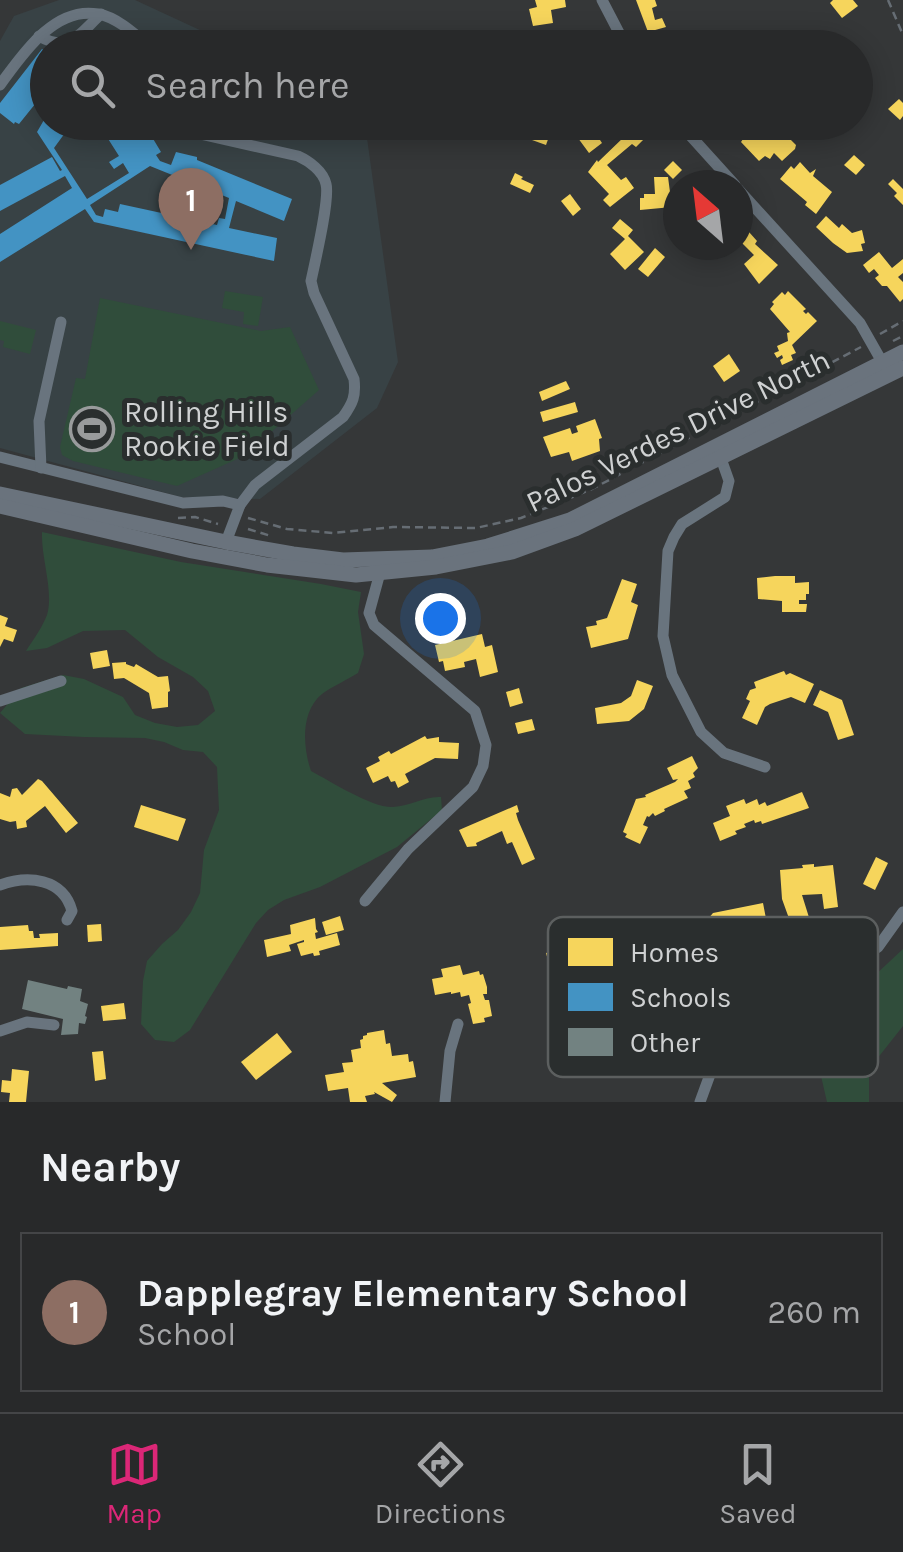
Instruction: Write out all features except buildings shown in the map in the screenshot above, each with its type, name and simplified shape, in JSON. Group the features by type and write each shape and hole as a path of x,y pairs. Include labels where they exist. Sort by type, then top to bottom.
{"main road":[{"name":"Palos Verdes Drive North","path":"0,494 226,542 381,567 480,560 550,540 719,451 892,368 898,347"},
{"name":"Palos Verdes Drive North","path":"0,506 267,565 356,575 381,567"},
{"path":"118,533 140,530 207,546 226,542 267,565"}],"street":[{"path":"602,0 617,30"},
{"path":"47,30 84,13 101,14 128,30"},
{"path":"83,30 101,14"},
{"path":"0,85 30,47"},
{"path":"226,542 238,509 255,485 342,417 356,393 354,379 312,281 327,192 322,175 298,156 227,140"},
{"path":"694,140 721,170"},
{"path":"753,206 860,323 892,368"},
{"path":"41,468 39,421 61,322"},
{"path":"719,451 729,480 725,497 682,524 668,551 663,636 672,675 701,732 724,752 766,767"},
{"path":"0,458 183,503 223,501 238,509"},
{"path":"365,901 408,849 472,787 483,766 486,745 475,711 374,626 370,613 381,567"},
{"path":"0,701 61,681"},
{"path":"0,885 34,880 52,884 70,903 72,911 67,920"},
{"path":"878,947 903,912"},
{"path":"0,1031 27,1022 54,1025"},
{"path":"445,1102 450,1051 458,1024"},
{"path":"700,1102 709,1077"}],"path":[{"path":"888,0 903,35"},
{"path":"238,509 287,530 333,533 476,528 521,518 592,489 903,321"},
{"path":"898,347 903,336"},
{"path":"214,523 216,513"},
{"path":"248,529 282,540"}],"shaded area":[{"path":"59,0 135,0 200,30 30,30 30,140 367,140 398,362 377,408 260,499 181,497 0,448 0,41 14,16"}],"green space":[{"path":"225,291 263,297 258,326 243,324 244,312 222,308"},
{"path":"100,298 261,331 290,327 319,390 244,456 177,486 73,461 62,455 60,447 76,378 85,379"},
{"path":"0,321 36,330 30,354 3,347"},
{"path":"42,532 181,562 361,592 358,612 364,654 358,673 322,694 310,710 305,741 311,771 352,794 384,806 441,797 442,810 397,847 268,910 190,1030 174,1042 155,1040 141,1024 143,981 147,961 178,930 200,893 204,850 219,810 217,767 203,752 145,738 25,734 0,713 21,688 63,675 84,679 123,697 135,715 155,723 198,725 215,711 208,691 193,677 158,657 125,630 83,631 47,648 26,651 43,625 49,606"},
{"path":"903,949 903,1026 878,1058 878,972"},
{"path":"821,1077 869,1077 869,1102 827,1102"}],"place":[{"name":"Dapplegray Elementary School","path":"191,250"},
{"name":"Rolling Hills Rookie Field","path":"92,429"}]}
